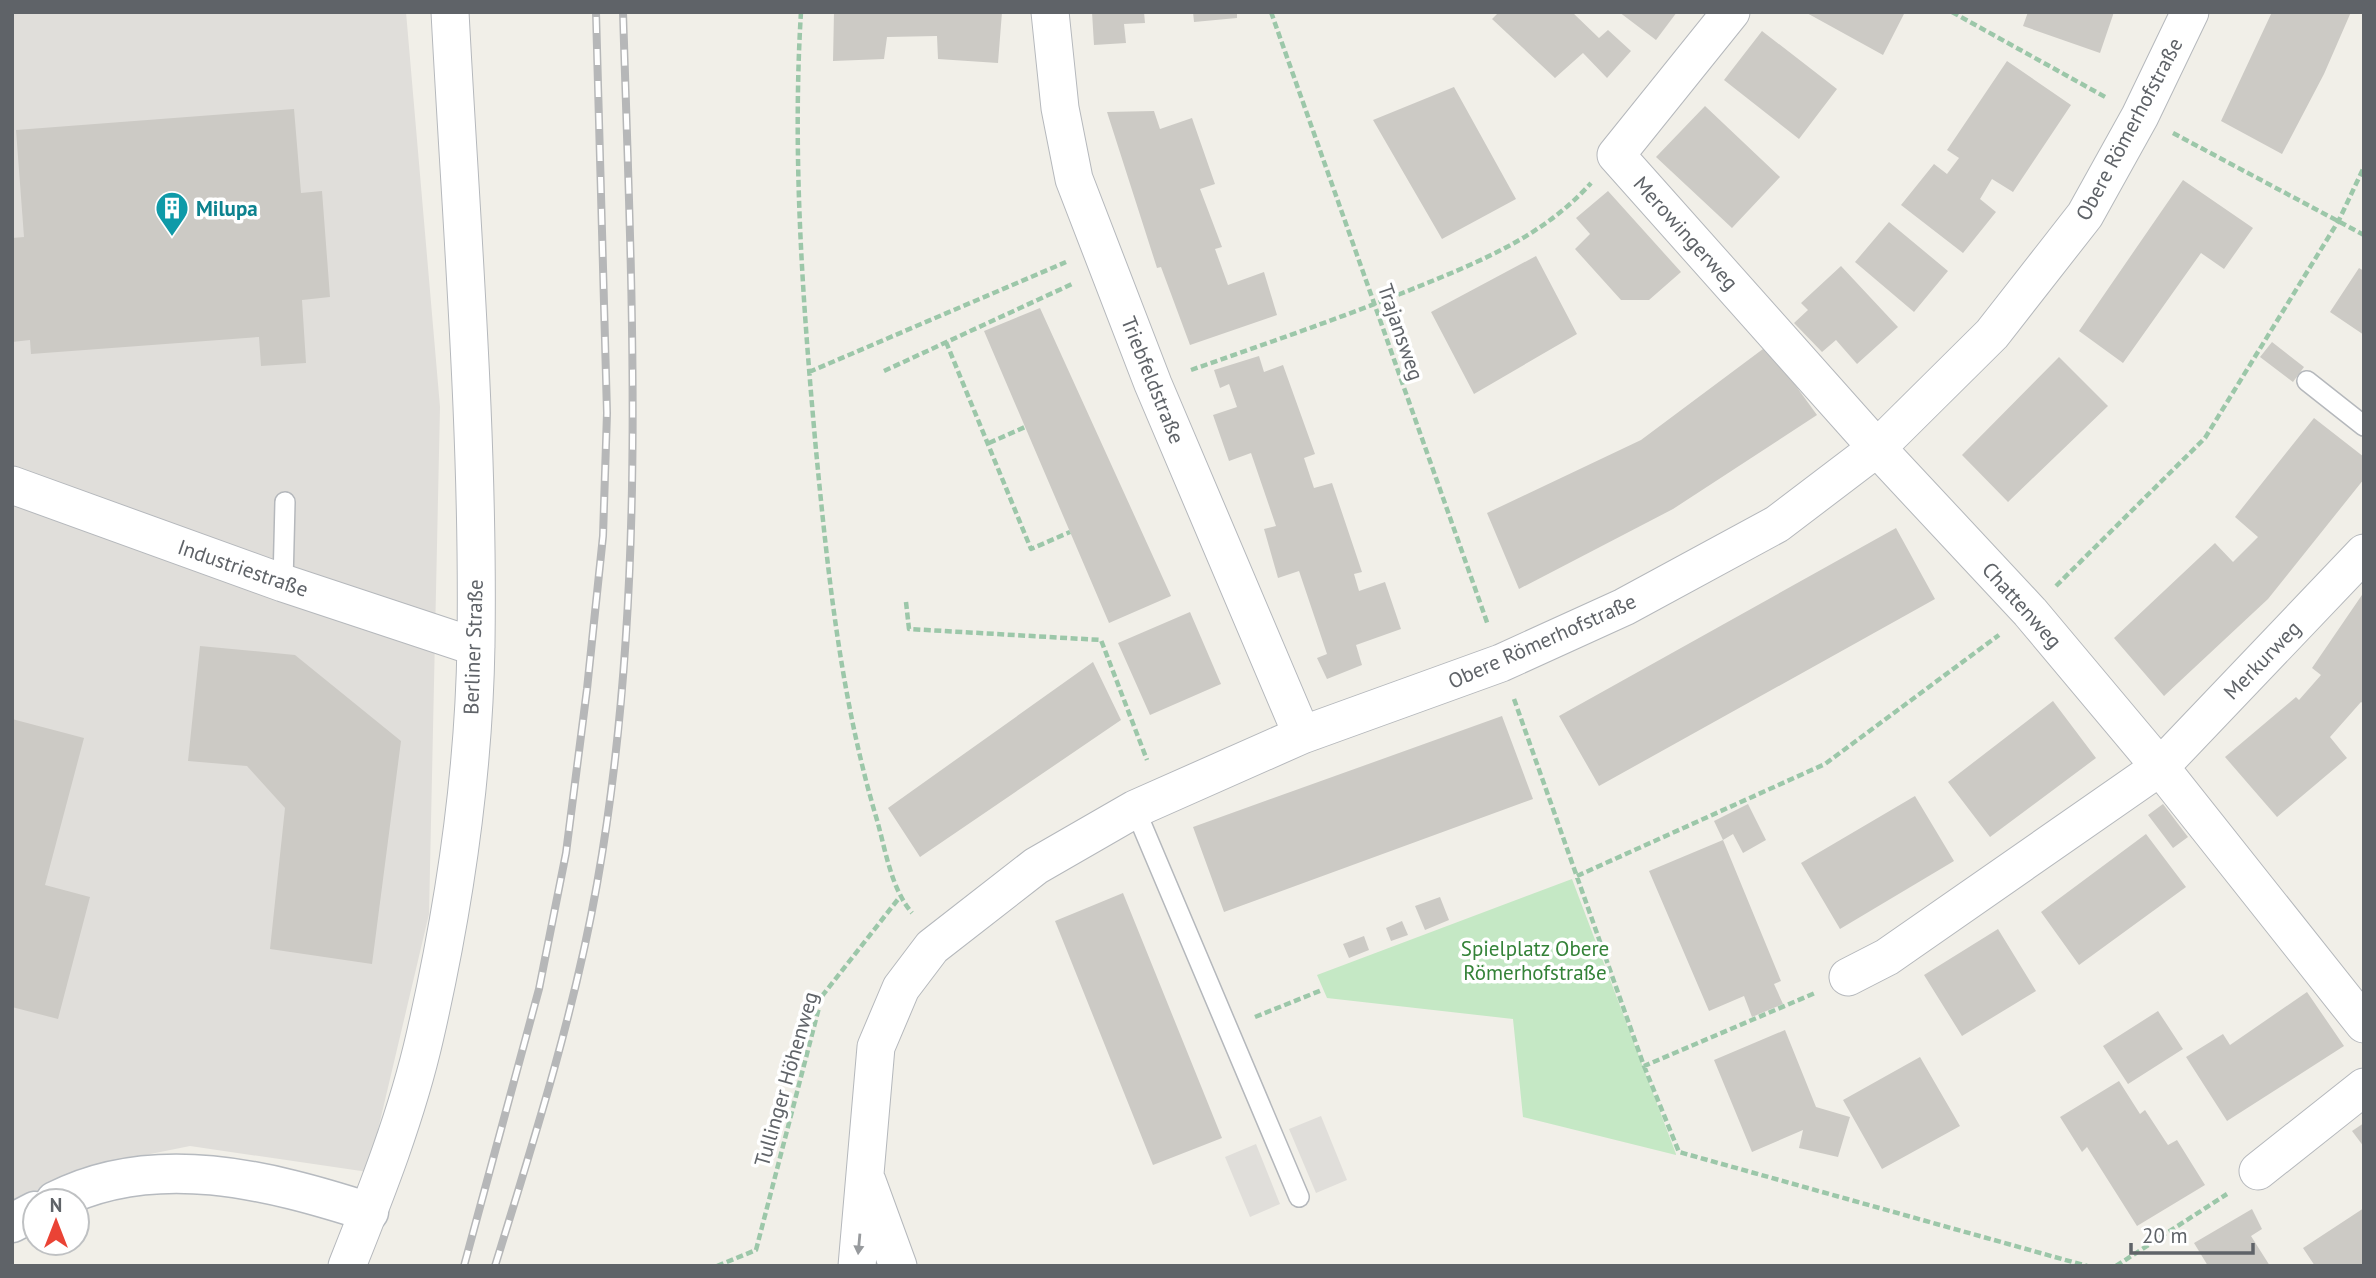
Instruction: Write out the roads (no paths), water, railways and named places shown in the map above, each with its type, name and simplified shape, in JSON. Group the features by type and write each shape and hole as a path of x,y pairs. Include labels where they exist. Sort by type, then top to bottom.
{"street":[{"name":"Berliner Straße","path":"347,1266 369,1212 425,1038 451,904 467,777 476,647 474,462 450,12"},
{"name":"Triebfeldstraße","path":"1050,12 1060,108 1074,179 1153,384 1302,735"},
{"name":"Merowingerweg","path":"1731,12 1616,155 1877,447"},
{"name":"Obere Römerhofstraße","path":"857,1266 876,1047 901,988 932,947 1036,866 1148,803 1302,735 1502,663 1624,607 1777,523 1877,447 1992,334 2085,215 2140,116 2190,12"},
{"name":"Chattenweg","path":"1877,447 2030,612 2160,767 2364,1024"},
{"name":"Industriestraße","path":"12,485 283,583 476,647"},
{"name":"Merkurweg","path":"2160,767 2364,553"},
{"path":"1848,977 1886,957 2160,767"},
{"path":"2258,1171 2364,1087"},
{"path":"91,1188 111,1180 162,1171 221,1175 325,1198 369,1212"},
{"name":"Obere Römerhofstraße","path":"864,1174 901,1263"}],"lane":[{"path":"2307,381 2364,426"},
{"path":"283,583 285,502"},
{"path":"1148,803 1228,1028 1299,1197"}],"railway":[{"path":"464,1266 539,989 566,853 587,689 603,536 607,413 596,12"},
{"path":"495,1266 552,1076 577,981 597,884 613,776 624,667 632,449 630,230 623,12"}],"place":[{"name":"Milupa","path":"172,238"}],"park label":[{"name":"Spielplatz Obere Römerhofstraße","path":"1535,960"}]}
